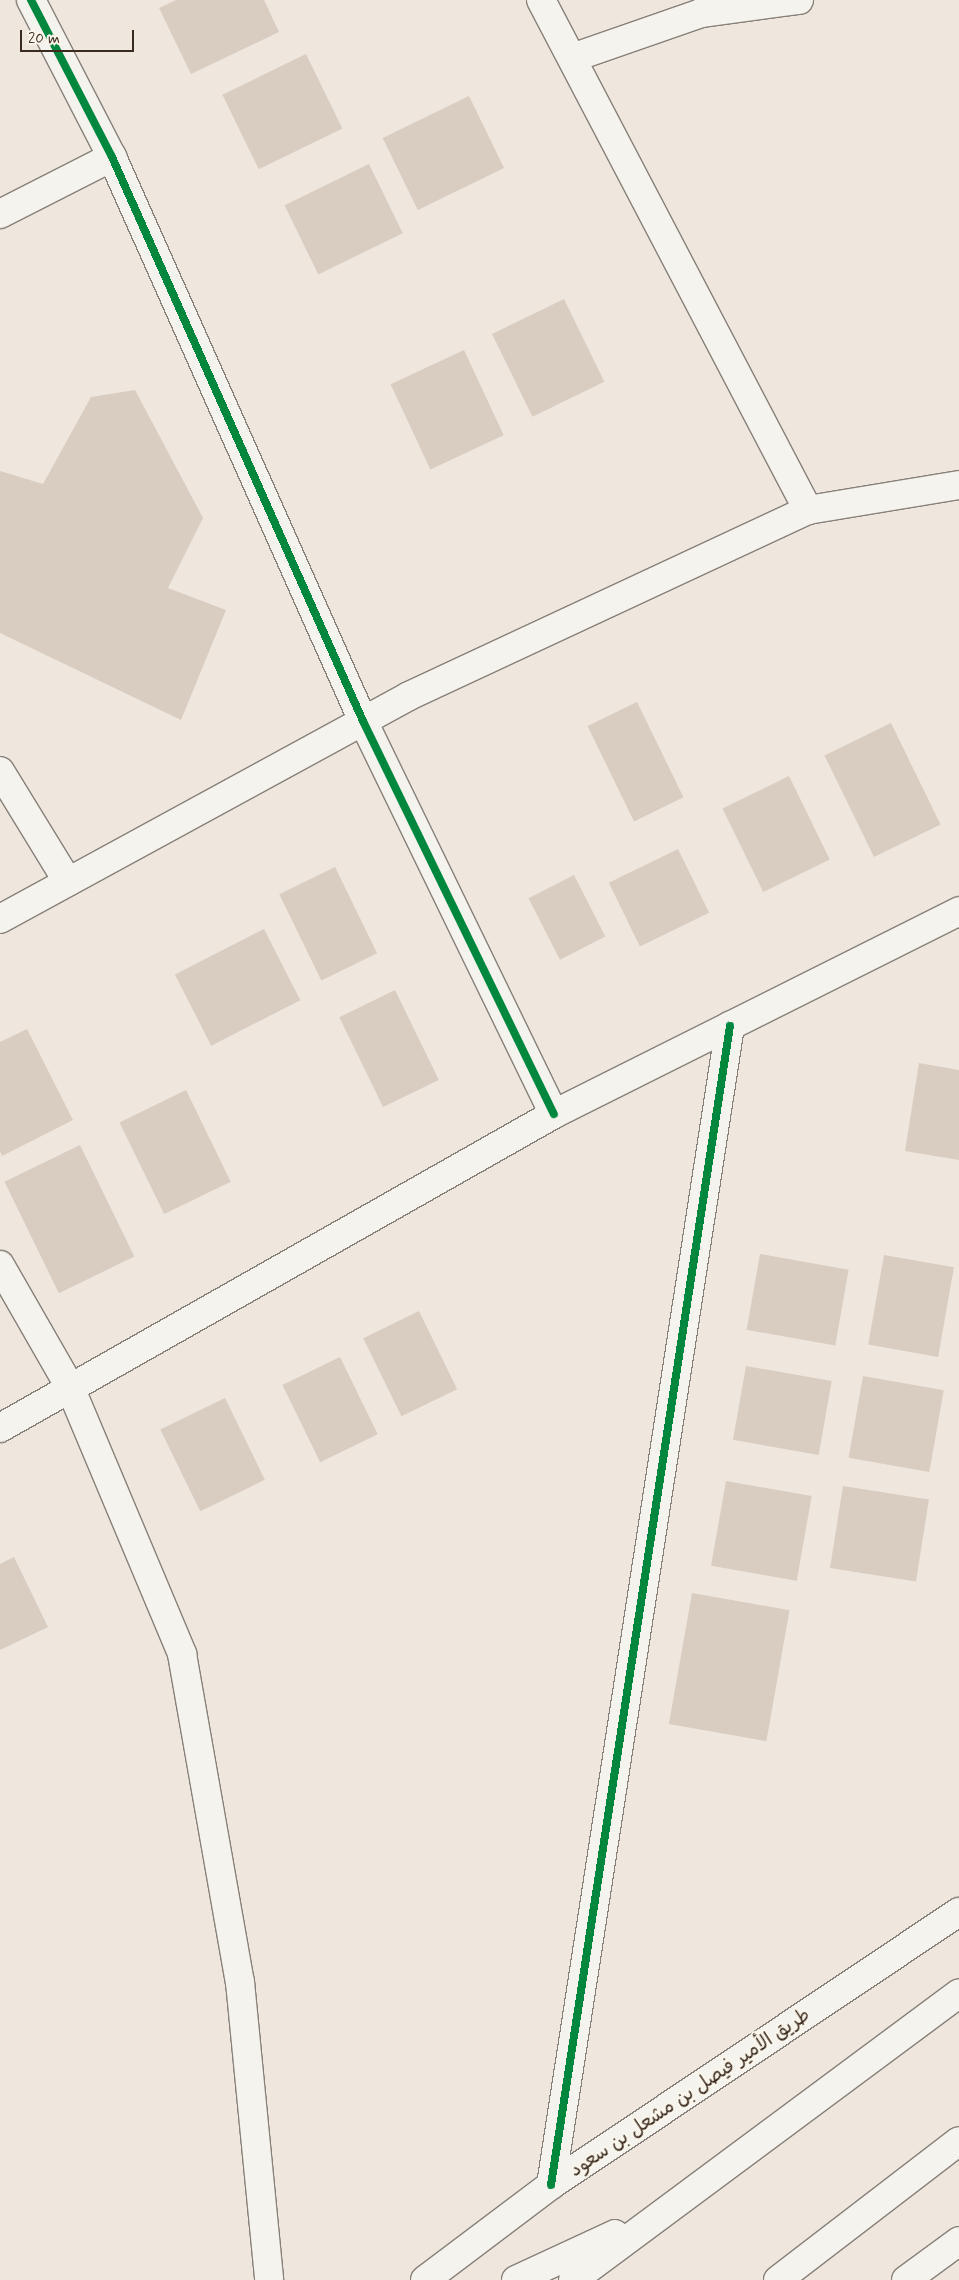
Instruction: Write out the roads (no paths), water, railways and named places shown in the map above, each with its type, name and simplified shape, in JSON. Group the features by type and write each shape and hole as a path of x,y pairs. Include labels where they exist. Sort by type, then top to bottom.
{"street":[{"path":"31,0 112,157 363,720 554,1114"},
{"path":"541,0 808,510"},
{"path":"572,58 701,13 799,0"},
{"path":"0,214 112,157"},
{"path":"0,919 409,696 808,510 959,485"},
{"path":"0,771 68,882"},
{"path":"0,1428 554,1114 959,911"},
{"path":"552,2185 730,1026"},
{"path":"0,1265 70,1388 182,1654 240,1982 269,2280"},
{"name":"طريق الأمير فيصل بن مشعل بن سعود","path":"425,2280 552,2185 959,1912"},
{"path":"573,2280 959,1993"},
{"path":"778,2280 959,2141"},
{"path":"516,2280 668,2210"},
{"path":"906,2280 959,2241"}]}
